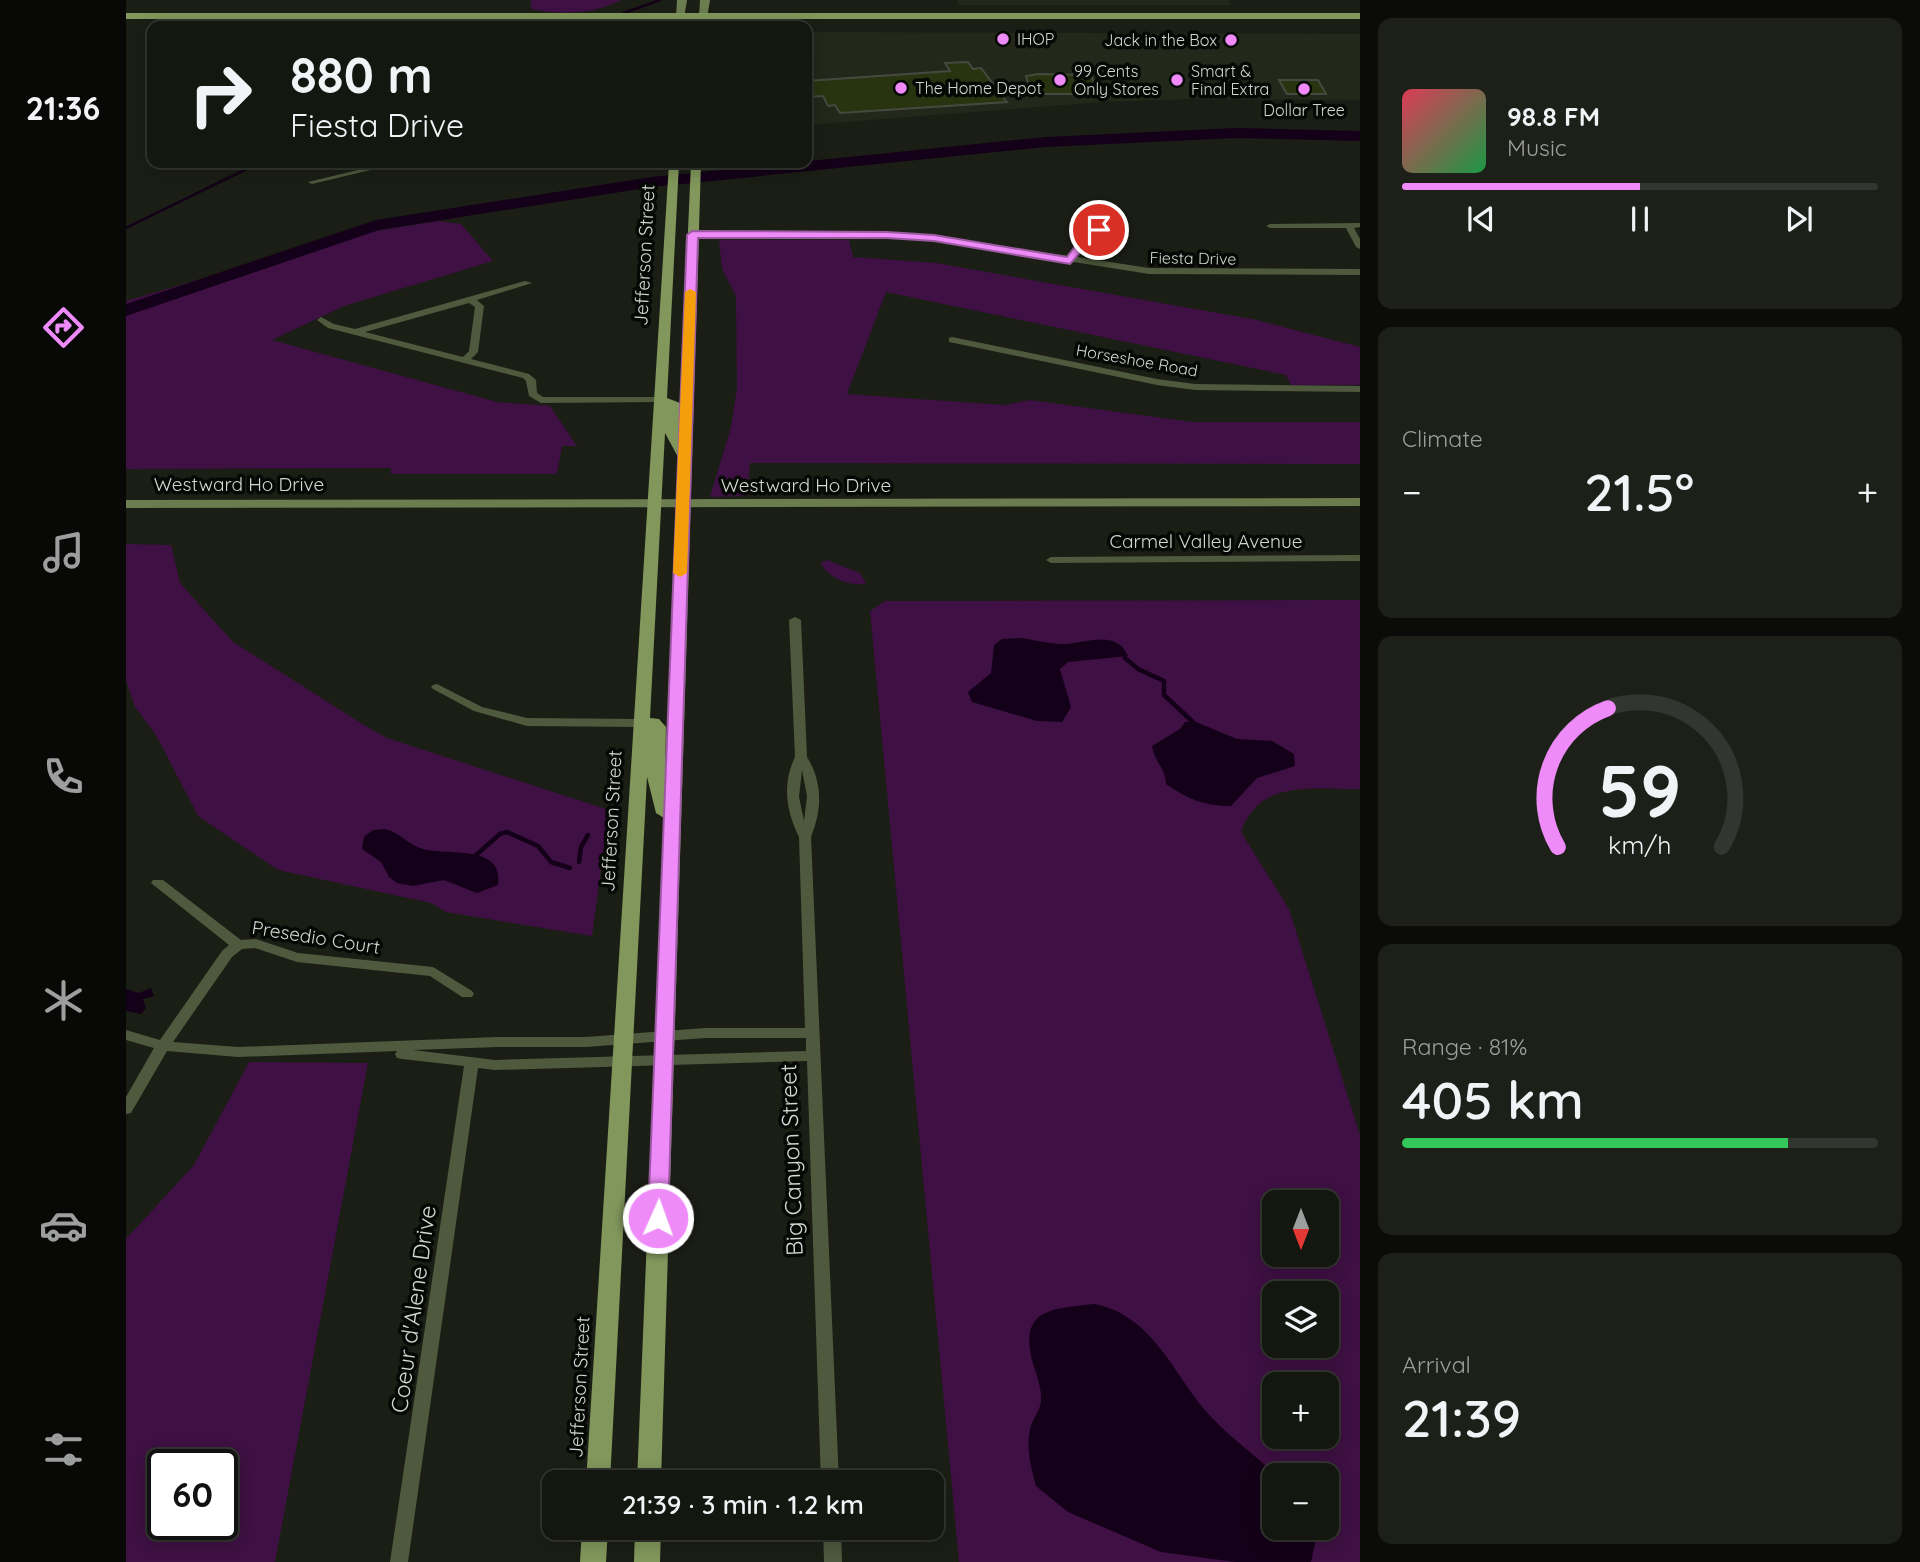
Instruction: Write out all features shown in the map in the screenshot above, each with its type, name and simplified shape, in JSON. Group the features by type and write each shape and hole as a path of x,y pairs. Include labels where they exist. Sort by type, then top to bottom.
{"main road":[{"path":"126,16 442,21"},
{"path":"337,21 494,16 645,16 675,21"},
{"path":"812,22 1174,20 1360,16"},
{"path":"1174,20 1360,24"},
{"path":"126,23 147,23"},
{"name":"Jefferson Street","path":"599,1470 674,168"},
{"path":"649,1470 696,168"},
{"path":"659,400 673,403 672,432 684,457"},
{"path":"641,723 653,723 658,727 656,777 671,837"},
{"path":"593,1562 594,1540"},
{"path":"647,1562 648,1540"}],"street":[{"path":"681,21 682,0"},
{"path":"704,21 705,0"},
{"path":"312,182 374,168"},
{"path":"1270,226 1360,225"},
{"path":"1349,226 1360,247"},
{"name":"Fiesta Drive","path":"692,230 922,237 1149,271 1360,272"},
{"path":"1070,261 1088,237 1099,230"},
{"path":"356,332 528,283"},
{"path":"465,360 473,352 480,306 469,299"},
{"path":"321,320 325,324 526,376 531,380 532,394 541,400 659,400"},
{"name":"Horseshoe Road","path":"952,340 1182,385 1244,389 1360,389"},
{"name":"Westward Ho Drive","path":"126,504 1360,502"},
{"name":"Carmel Valley Avenue","path":"1051,560 1360,558"},
{"name":"Big Canyon Street","path":"794,620 801,757 812,780 814,816 805,836 829,1470"},
{"path":"438,687 478,709 527,722 641,723"},
{"name":"Big Canyon Street","path":"801,757 793,771 794,816 805,836"},
{"path":"158,883 238,945"},
{"name":"Presedio Court","path":"126,1109 163,1046 227,954 238,945 256,943 297,957 433,972 467,994"},
{"path":"126,1035 163,1046 238,1052 811,1033"},
{"path":"367,1049 495,1065 812,1056"},
{"name":"Coeur d'Alene Drive","path":"399,1562 472,1062"},
{"path":"832,1540 833,1562"}],"shaded area":[{"path":"531,0 621,0 599,9 565,13 531,9"},
{"path":"957,0 1228,0 1231,5 959,5"},
{"path":"812,32 1360,34 1360,100 1191,99 1102,102 812,125"},
{"path":"439,221 461,224 493,261 344,306 272,340 497,402 550,406 577,446 562,446 557,474 391,474 391,468 126,469 126,301 351,235"},
{"path":"719,240 849,240 853,257 936,263 1257,320 1360,347 1360,385 1291,385 1286,375 886,292 847,394 1004,405 1030,400 1192,422 1360,422 1360,464 750,463 747,496 710,497 731,427 737,388 736,296 722,269"},
{"path":"126,544 171,545 180,583 233,642 387,738 609,810 592,936 446,912 431,903 278,870 198,816 156,735 135,707 126,680"},
{"path":"827,560 860,573 866,583 847,583 834,577 821,563"},
{"path":"1360,600 1360,789 1307,789 1274,795 1249,815 1241,832 1289,909 1360,1135 1360,1562 959,1562 870,611 885,601"},
{"path":"1022,638 1060,644 1107,640 1123,647 1128,656 1068,662 1060,669 1071,707 1062,722 1037,721 972,702 968,692 991,673 994,645 1002,639"},
{"path":"1185,722 1196,722 1237,739 1272,741 1294,754 1295,766 1257,778 1231,806 1213,805 1189,798 1166,784 1152,746 1180,729"},
{"path":"384,829 423,849 483,857 492,863 498,872 498,885 477,893 444,880 413,886 397,883 389,877 381,862 362,849 364,837 373,830"},
{"path":"151,988 154,996 143,999 146,1008 141,1014 126,1011 126,989 139,993"},
{"path":"249,1062 368,1063 275,1562 126,1562 126,1239 194,1165"},
{"path":"1094,1304 1130,1319 1145,1331 1204,1409 1262,1463 1262,1540 1314,1540 1311,1562 1235,1562 1161,1552 1068,1512 1036,1486 1029,1441 1041,1396 1033,1364 1030,1332 1041,1315 1064,1308"}],"building":[{"name":"The Home Depot","path":"968,62 973,69 981,68 1007,102 840,113 835,105 828,106 823,96 812,97 812,81 950,71 945,63"},
{"name":"99 Cents Only Stores","path":"1091,75 1098,94 1031,94 1026,76"},
{"name":"Dollar Tree","path":"1279,80 1318,80 1326,94 1287,94"}],"waterway":[{"path":"621,14 660,0"},
{"path":"604,21 613,18"},
{"path":"812,166 1046,142 1236,133 1360,136"},
{"path":"126,228 249,168"},
{"path":"126,310 376,225 652,182 790,168"},
{"path":"1125,658 1138,669 1164,681 1164,695 1193,722"},
{"path":"476,855 500,834 507,832 538,846 551,862 570,868"},
{"path":"579,862 581,847 588,835"}],"slow traffic":[{"path":"680,573 690,292"}],"place":[{"name":"IHOP","path":"1003,39"},
{"name":"Jack in the Box","path":"1231,40"},
{"name":"99 Cents Only Stores","path":"1060,80"},
{"name":"Smart & Final Extra","path":"1177,80"},
{"name":"The Home Depot","path":"901,88"},
{"name":"Dollar Tree","path":"1304,89"}],"route":[{"path":"658,1218 692,235 887,235 934,238 1070,261 1088,237 1099,230"}]}
